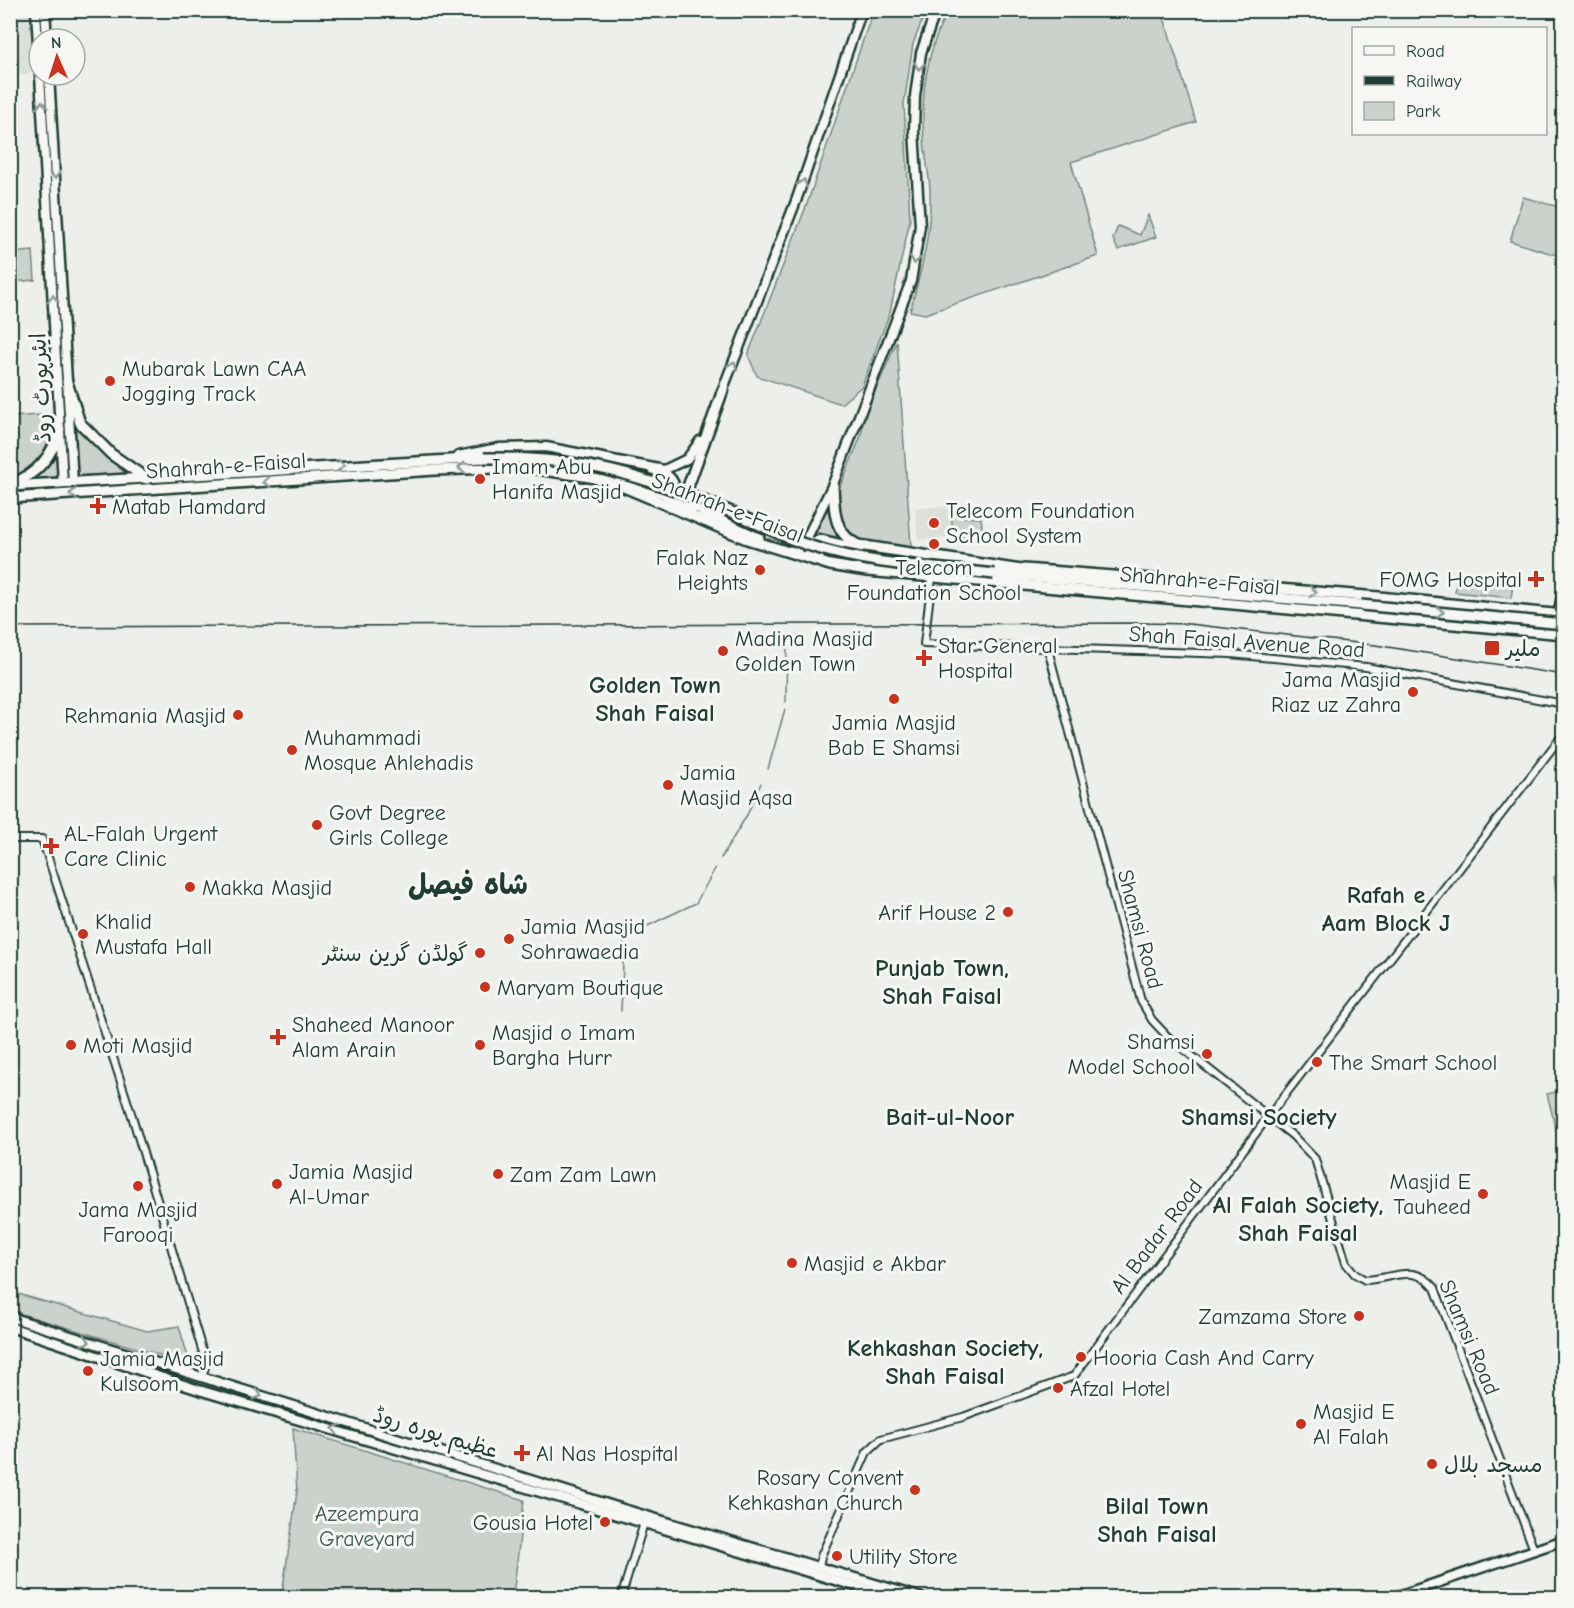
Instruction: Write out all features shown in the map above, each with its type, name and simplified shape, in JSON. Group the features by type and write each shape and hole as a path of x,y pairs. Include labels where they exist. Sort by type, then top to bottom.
{"highway":[{"path":"67,382 74,411 80,423 111,454 147,479"},
{"path":"714,518 693,506 686,492 723,390"},
{"path":"10,485 25,479 50,455 60,429"},
{"name":"Shahrah-e-Faisal","path":"10,485 147,479 446,459 554,459 604,467 679,491 826,551 868,559 994,574 1361,609"},
{"name":"Shahrah-e-Faisal","path":"10,498 488,467 551,470 590,477 782,551 830,565 932,578 1361,609"},
{"path":"652,469 669,476 672,481 674,491 671,496 666,496"},
{"path":"590,477 616,478 666,496 782,551"},
{"path":"833,484 834,515 839,529 849,541 882,550 1024,569 1156,578 1524,611 1563,618"},
{"path":"867,571 814,556 810,552 812,543 820,540 866,551 882,550"},
{"path":"1024,569 1041,577"},
{"path":"1563,589 1563,618"},
{"path":"1361,609 1563,618"},
{"path":"1361,609 1563,634"},
{"path":"1520,630 1525,622 1524,611"}],"main road":[{"path":"36,10 37,27"},
{"path":"45,10 46,27"},
{"path":"446,459 498,448 546,447 664,470 676,465 697,450 723,390 796,201 862,10"},
{"path":"782,551 796,550 803,546 833,484 911,281 920,226 914,131 915,96 921,53 936,10"},
{"name":"ایئرپورٹ روڈ","path":"41,87 63,483"},
{"name":"ایئرپورٹ روڈ","path":"50,87 73,483"},
{"name":"عظیم پورہ روڈ","path":"10,1317 922,1598"},
{"name":"عظیم پورہ روڈ","path":"10,1327 199,1390 895,1598"},
{"path":"1392,1598 1563,1540"}],"street":[{"name":"Shah Faisal Avenue Road","path":"932,578 924,644 1048,650 1194,651 1366,667 1563,704"},
{"name":"Shamsi Road","path":"1048,650 1141,1001 1152,1020 1167,1036 1293,1136 1315,1159 1346,1263 1355,1274 1365,1280 1416,1273 1427,1278 1435,1288 1534,1550"},
{"name":"Al Badar Road","path":"819,1568 821,1556 867,1452 881,1438 963,1417 1074,1376 1268,1117 1563,733"},
{"path":"10,839 42,839 167,1230 206,1363 202,1378"},
{"path":"621,1598 644,1522"}],"shaded area":[{"path":"11,10 29,11 27,75 11,76"},
{"name":"Telecom Foundation School System","path":"952,506 952,538 918,540 915,508"}],"green space":[{"path":"873,11 926,11 913,44 904,104 910,220 890,312 862,386 841,404 757,376 748,355 807,204"},
{"path":"948,11 1162,11 1196,122 1071,162 1098,256 925,314 910,311 922,267 929,220 930,189 923,123 924,89 930,56"},
{"path":"1523,197 1563,208 1563,257 1510,241"},
{"path":"1148,215 1156,237 1118,250 1113,239 1118,226 1140,235"},
{"path":"33,251 35,280 11,282 11,253"},
{"path":"897,341 910,550 852,538 845,534 836,501 861,436 864,418"},
{"path":"55,414 53,435 45,454 30,469 11,478 11,417"},
{"path":"71,420 124,472 124,474 75,476"},
{"path":"58,450 58,479 31,481 30,479"},
{"path":"963,505 963,517 981,518 983,535 952,538 952,506"},
{"path":"827,508 837,537 815,532"},
{"path":"1457,575 1514,578 1511,598 1455,592"},
{"path":"1564,874 1563,932 1554,877"},
{"path":"1563,1090 1563,1143 1560,1144 1547,1094"},
{"path":"11,1292 147,1331 179,1326 190,1364 11,1311"},
{"name":"Azeempura Graveyard","path":"293,1428 524,1500 513,1597 292,1598 282,1594 297,1492"}],"waterway":[{"path":"786,702 787,639"},
{"path":"768,769 785,709"},
{"path":"721,858 747,815 761,783"},
{"path":"621,1011 624,937 696,903 716,867"}],"railway":[{"path":"10,627 1189,624 1375,645 1564,675"}],"place":[{"name":"Mubarak Lawn CAA Jogging Track","path":"110,381"},
{"name":"Imam Abu Hanifa Masjid","path":"480,479"},
{"name":"Matab Hamdard","path":"98,506"},
{"name":"Telecom Foundation School System","path":"934,523"},
{"name":"Telecom Foundation School","path":"934,544"},
{"name":"Falak Naz Heights","path":"760,570"},
{"name":"FOMG Hospital","path":"1536,579"},
{"name":"ملیر","path":"1492,648"},
{"name":"Madina Masjid Golden Town","path":"723,651"},
{"name":"Star General Hospital","path":"924,658"},
{"name":"Jama Masjid Riaz uz Zahra","path":"1413,692"},
{"name":"Jamia Masjid Bab E Shamsi","path":"894,699"},
{"name":"Rehmania Masjid","path":"238,715"},
{"name":"Muhammadi Mosque Ahlehadis","path":"292,750"},
{"name":"Jamia Masjid Aqsa","path":"668,785"},
{"name":"Govt Degree Girls College","path":"317,825"},
{"name":"AL-Falah Urgent Care Clinic","path":"51,846"},
{"name":"Makka Masjid","path":"190,887"},
{"name":"Arif House 2","path":"1008,912"},
{"name":"Khalid Mustafa Hall","path":"83,934"},
{"name":"Jamia Masjid Sohrawaedia","path":"509,939"},
{"name":"گولڈن گرین سنٹر","path":"480,953"},
{"name":"Maryam Boutique","path":"485,987"},
{"name":"Shaheed Manoor Alam Arain","path":"278,1037"},
{"name":"Moti Masjid","path":"71,1045"},
{"name":"Masjid o Imam Bargha Hurr","path":"480,1045"},
{"name":"Shamsi Model School","path":"1207,1054"},
{"name":"The Smart School","path":"1317,1062"},
{"name":"Zam Zam Lawn","path":"498,1174"},
{"name":"Jamia Masjid Al-Umar","path":"277,1184"},
{"name":"Jama Masjid Farooqi","path":"138,1186"},
{"name":"Masjid E Tauheed","path":"1483,1194"},
{"name":"Masjid e Akbar","path":"792,1263"},
{"name":"Zamzama Store","path":"1359,1316"},
{"name":"Hooria Cash And Carry","path":"1081,1357"},
{"name":"Jamia Masjid Kulsoom","path":"88,1371"},
{"name":"Afzal Hotel","path":"1058,1388"},
{"name":"Masjid E Al Falah","path":"1301,1424"},
{"name":"Al Nas Hospital","path":"522,1453"},
{"name":"مسجد بلال","path":"1432,1464"},
{"name":"Rosary Convent Kehkashan Church","path":"915,1490"},
{"name":"Gousia Hotel","path":"605,1522"},
{"name":"Utility Store","path":"837,1556"}],"district":[{"name":"Golden Town Shah Faisal","path":"655,699"},
{"name":"شاہ فیصل","path":"468,884"},
{"name":"Rafah e Aam Block J","path":"1386,909"},
{"name":"Punjab Town, Shah Faisal","path":"942,982"},
{"name":"Bait-ul-Noor","path":"950,1117"},
{"name":"Shamsi Society","path":"1259,1117"},
{"name":"Al Falah Society, Shah Faisal","path":"1298,1219"},
{"name":"Kehkashan Society, Shah Faisal","path":"945,1362"},
{"name":"Bilal Town Shah Faisal","path":"1157,1520"}]}
